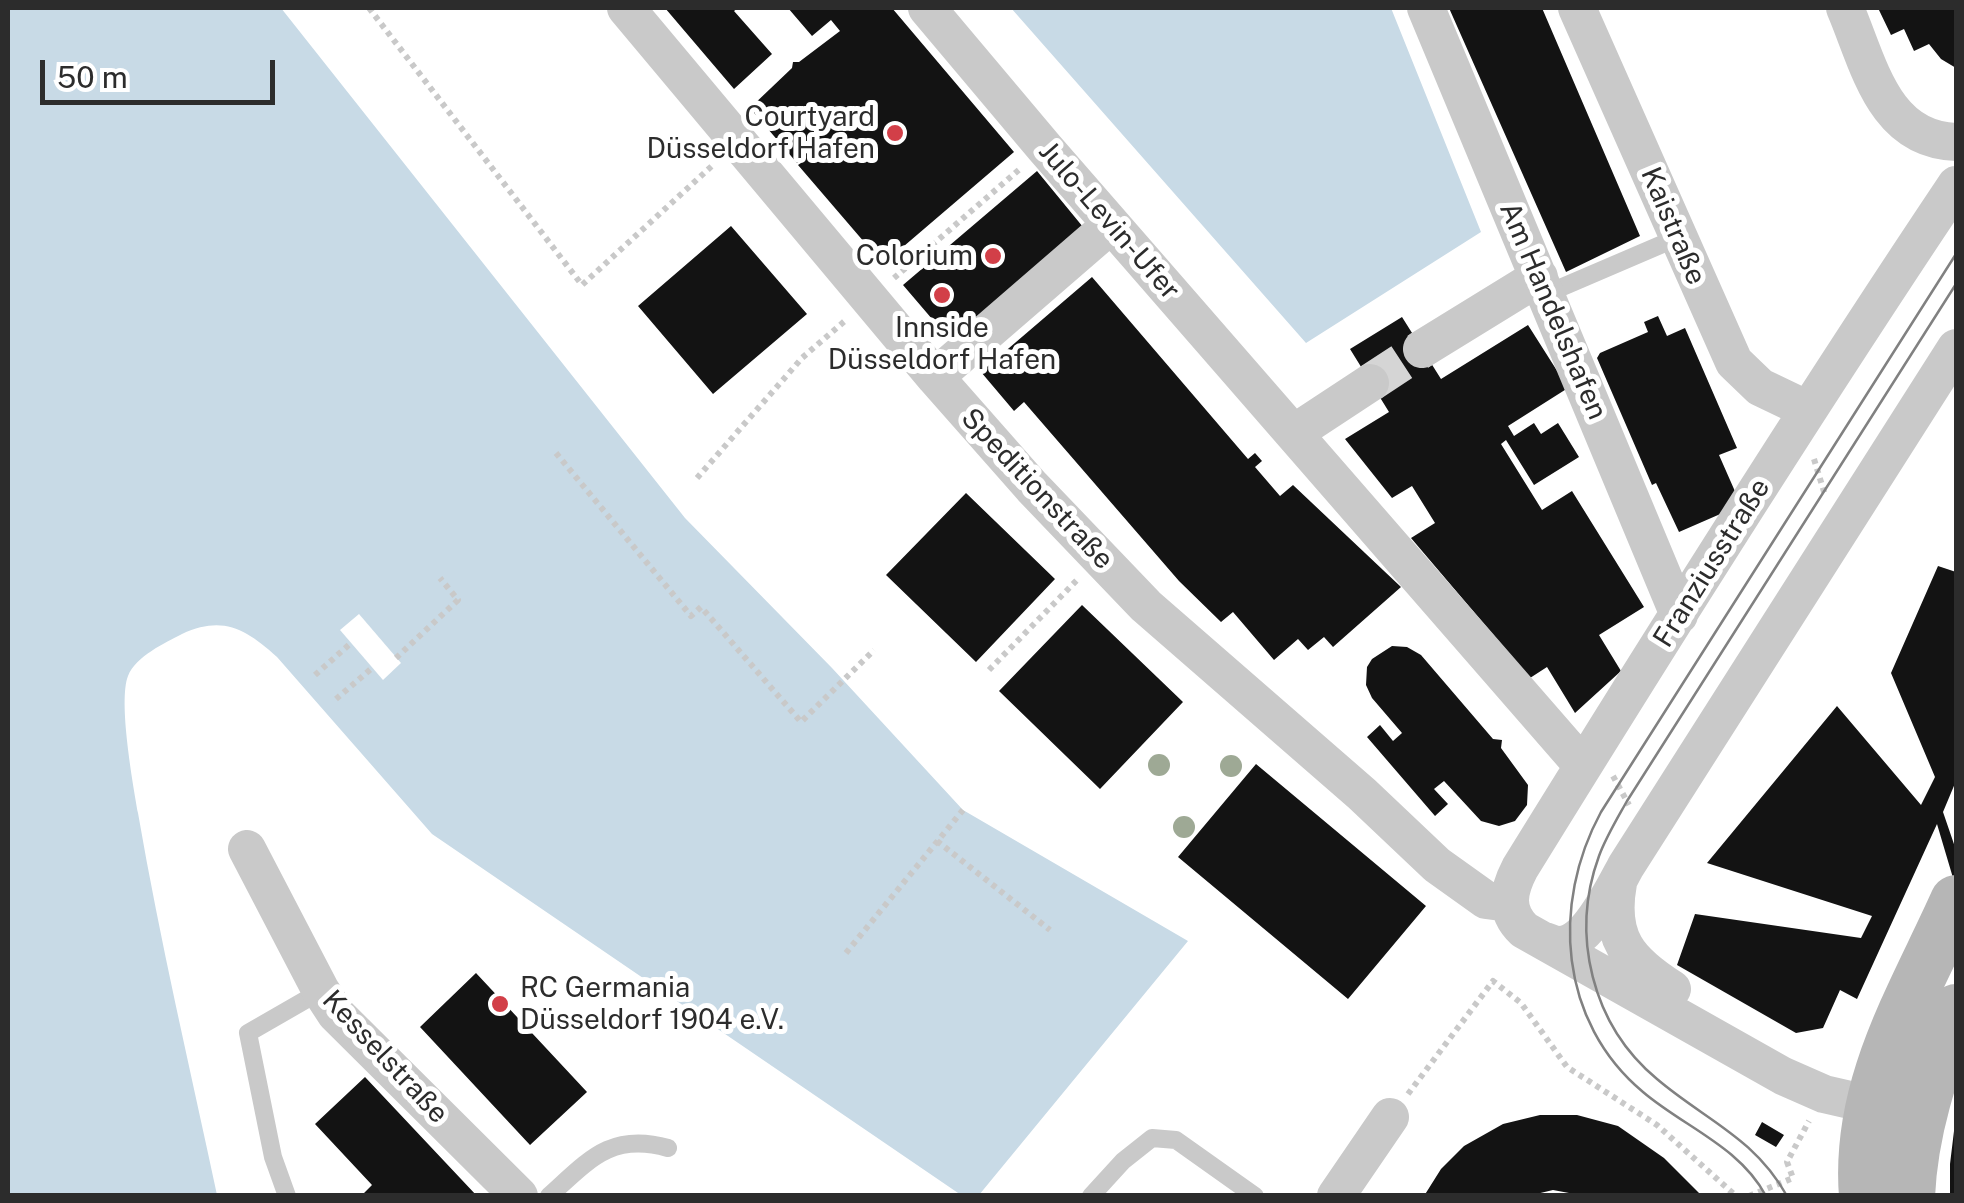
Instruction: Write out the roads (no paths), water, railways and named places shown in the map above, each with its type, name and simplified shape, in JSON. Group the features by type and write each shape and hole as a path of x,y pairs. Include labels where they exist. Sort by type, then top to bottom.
{"main road":[{"path":"1865,1196 1864,1144 1879,1068 1956,901"},
{"path":"1871,1105 1956,1010"},
{"path":"1871,1105 1908,1196"}],"street":[{"name":"Speditionstraße","path":"626,8 935,377 1146,606 1362,794 1437,865 1486,900 1509,903"},
{"name":"Julo-Levin-Ufer","path":"927,8 1044,148 1586,762"},
{"name":"Am Handelshafen","path":"1426,8 1679,615"},
{"name":"Kaistraße","path":"1577,8 1734,362 1760,387 1808,410"},
{"path":"1845,8 1892,113 1924,137 1956,142"},
{"name":"Franziusstraße","path":"1509,903 1520,868 1808,410 1956,184"},
{"path":"935,377 1098,236"},
{"path":"1422,349 1542,286"},
{"path":"1544,941 1560,946 1576,940 1600,913 1626,866 1956,348"},
{"path":"1294,432 1370,382"},
{"name":"Kesselstraße","path":"247,849 320,991 336,1014 518,1196"},
{"path":"1626,866 1615,901 1620,940 1629,956 1675,992 1678,1015"},
{"path":"1509,903 1514,920 1544,941 1783,1076 1871,1105"},
{"path":"1336,1196 1390,1117"}],"lane":[{"path":"1542,286 1679,237"},
{"path":"287,1196 273,1157 248,1033 320,991"},
{"path":"1092,1196 1123,1161 1152,1138 1176,1140 1255,1196"},
{"path":"549,1196 598,1153 613,1146 634,1141 668,1148"}],"water":[{"path":"8,8 281,8 685,518 832,668 963,810 1188,941 979,1195 961,1195 432,834 277,657 244,632 210,626 160,646 132,669 125,688 125,723 147,861 217,1195 8,1195"},
{"path":"1011,8 1391,8 1481,232 1306,343"}],"tunnel":[{"path":"1370,383 1422,349"}],"tram line":[{"path":"1766,1196 1726,1150 1643,1092 1615,1064 1594,1032 1580,997 1572,960 1570,923 1575,885 1601,812 1956,254"},
{"path":"1787,1196 1760,1159 1657,1079 1616,1032 1602,1006 1587,947 1590,886 1602,849 1627,801 1956,284"}],"place":[{"name":"Courtyard Düsseldorf Hafen","path":"895,133"},
{"name":"Colorium","path":"993,256"},
{"name":"Innside Düsseldorf Hafen","path":"942,295"},
{"name":"RC Germania Düsseldorf 1904 e.V.","path":"500,1004"}]}
